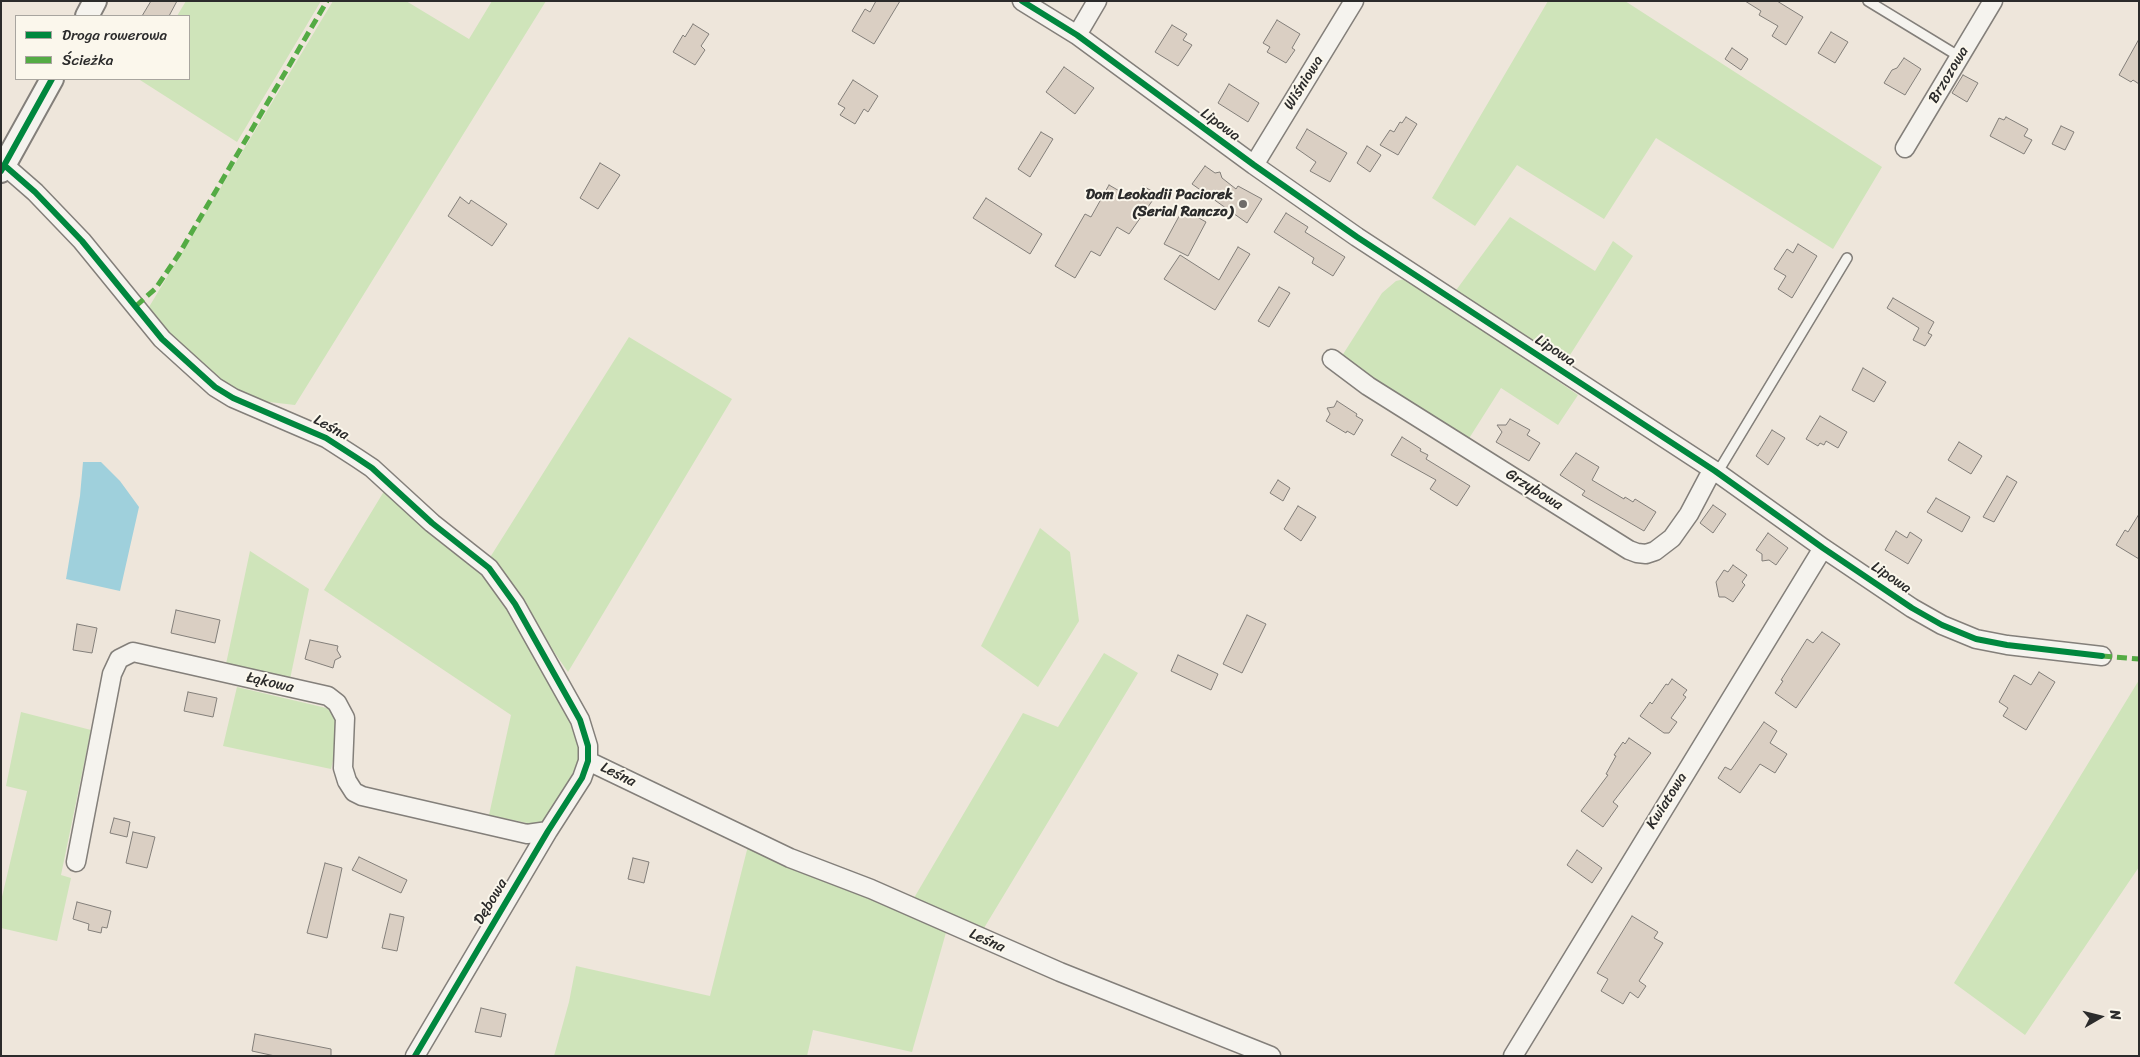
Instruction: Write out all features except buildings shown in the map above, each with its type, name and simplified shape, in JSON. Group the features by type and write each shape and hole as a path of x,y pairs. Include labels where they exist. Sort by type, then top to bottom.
{"street":[{"path":"88,15 95,1"},
{"name":"Lipowa","path":"1022,1 1076,35 1254,165 1364,242 1715,471 1823,548 1912,608 1961,634 1991,643 2102,656"},
{"path":"1076,35 1097,1"},
{"name":"Wiśniowa","path":"1254,165 1354,1"},
{"name":"Brzozowa","path":"1905,148 1993,1"},
{"path":"3,168 51,80"},
{"name":"Leśna","path":"3,168 35,192 82,241 162,340 215,387 233,398 326,438 357,458 372,468 432,523 489,568 515,604 580,720 588,746 588,761 790,858 871,889 1060,972 1271,1056"},
{"name":"Grzybowa","path":"1332,359 1368,386 1629,550 1637,553 1646,554 1655,551 1672,538 1689,514 1708,478 1715,471"},
{"name":"Kwiatowa","path":"1513,1056 1823,548"},
{"name":"Łąkowa","path":"76,862 112,674 119,659 133,652 328,696 337,703 345,718 342,768 354,792 362,796 527,834 548,831"},
{"name":"Dębowa","path":"415,1056 548,831 582,778 588,761"}],"lane":[{"path":"1868,1 1960,56"},
{"path":"1715,471 1722,465 1847,258"}],"green space":[{"path":"186,1 321,1 237,142 140,80 190,80 190,15 178,15"},
{"path":"333,1 406,1 469,39 492,1 546,1 295,405 243,399 189,358 149,307"},
{"path":"1548,1 1625,1 1882,167 1833,249 1656,138 1604,219 1517,165 1475,226 1432,198"},
{"path":"1510,217 1595,271 1613,241 1633,256 1563,366 1454,293"},
{"path":"1409,278 1578,395 1558,425 1501,388 1468,440 1340,359 1382,293 1396,281"},
{"path":"629,337 732,399 568,672 489,559"},
{"path":"386,488 486,572 577,730 580,764 541,826 489,815 511,715 324,590"},
{"path":"1040,528 1070,552 1079,621 1038,687 981,646"},
{"path":"250,551 309,589 290,679 226,664"},
{"path":"1104,653 1138,673 981,933 911,903 1023,713 1058,727"},
{"path":"2139,680 2139,867 2025,1035 1954,983"},
{"path":"237,687 335,710 341,728 331,769 223,746"},
{"path":"21,712 91,730 61,875 71,878 57,941 1,928 1,901 27,791 6,786"},
{"path":"748,846 947,929 912,1052 813,1030 807,1056 554,1056 569,1002 576,966 710,996"}],"water":[{"path":"83,462 101,462 120,481 139,507 120,591 66,579 80,496"}],"marked path":[{"path":"136,306 156,288 179,254 327,1"},
{"path":"2102,656 2139,659"}],"cycle path":[{"path":"1022,1 1077,35 1254,165 1357,237 1715,471 1823,548 1912,608 1942,625 1976,639 2007,645 2102,656"},
{"path":"1,171 51,80"},
{"path":"4,165 35,192 82,241 162,339 215,387 233,398 326,438 357,458 372,468 432,523 489,568 515,604 580,720 588,746 588,761 582,778 548,831 415,1056"}],"place":[{"name":"Dom Leokadii Paciorek (Serial Ranczo)","path":"1243,204"}]}
